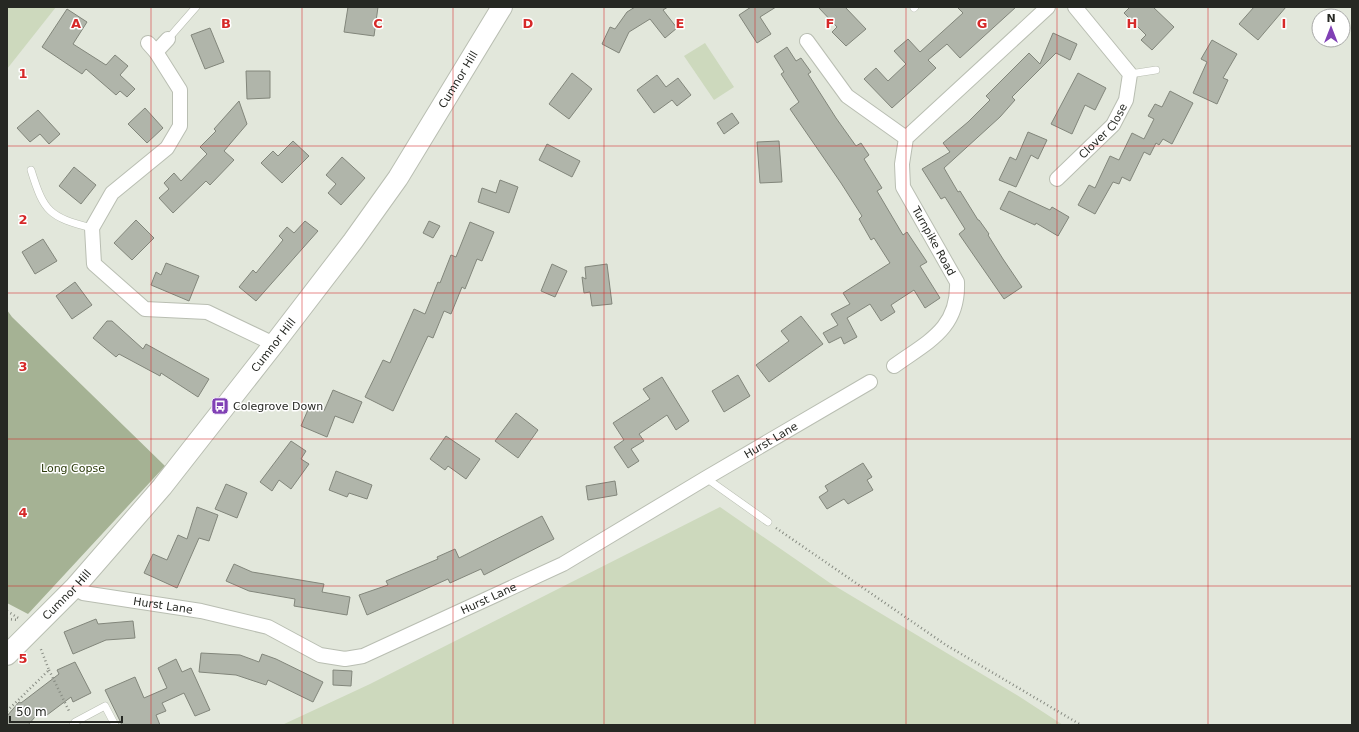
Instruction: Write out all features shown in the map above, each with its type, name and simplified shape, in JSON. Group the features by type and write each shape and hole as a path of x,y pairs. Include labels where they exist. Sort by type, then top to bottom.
{"street":[{"name":"Cumnor Hill","path":"7,655 28,625 75,587 162,487 353,241 398,178 502,7"},
{"path":"807,41 847,96 906,138 1048,7"},
{"path":"1075,7 1130,74"},
{"path":"168,39 152,48 180,90 180,126 167,148 112,193 92,228 94,264 145,309 207,312 274,344"},
{"name":"Clover Close","path":"1058,178 1113,125 1126,100 1130,74"},
{"name":"Turnpike Road","path":"894,366 935,336 950,319 958,298 957,282 903,187 902,164 906,138"},
{"name":"Hurst Lane","path":"75,587 83,593 201,611 268,628 320,655 345,659 363,656 563,564 870,382"}],"lane":[{"path":"168,39 196,7"},
{"path":"1130,74 1156,70"},
{"path":"31,170 40,199 55,215 71,223 92,228"},
{"path":"706,478 768,522"},
{"path":"74,723 105,706 115,725"}],"path":[{"path":"768,522 946,645 1081,725"},
{"path":"7,619 28,625 74,723"},
{"path":"7,711 49,670"}],"green space":[{"path":"7,7 56,7 7,69"},
{"path":"705,43 734,87 714,100 684,56"},
{"name":"Long Copse","path":"7,310 12,317 165,466 28,614 7,603"},
{"path":"720,507 830,583 1020,697 1063,725 282,725 370,684"}],"building":[{"path":"348,7 378,7 374,36 344,32"},
{"path":"635,7 668,7 663,10 677,28 665,38 650,19 629,32 619,53 602,44 610,27 615,29 627,12"},
{"path":"751,7 776,7 760,17 771,34 757,43 739,15"},
{"path":"818,7 845,7 866,29 846,46 832,32 837,27"},
{"path":"957,7 1016,7 960,58 947,44 928,60 936,68 892,108 864,79 876,68 888,81 906,64 894,51 908,39 920,52 963,13"},
{"path":"1130,7 1153,7 1174,27 1152,50 1141,40 1146,35 1124,13"},
{"path":"1254,7 1286,7 1258,40 1239,24"},
{"path":"67,9 87,22 73,44 106,65 115,55 128,66 120,75 135,89 127,97 120,91 116,95 86,69 82,74 42,47"},
{"path":"210,28 224,62 205,69 191,35"},
{"path":"1053,33 1077,44 1070,60 1056,53 1012,97 1015,100 1000,117 944,168 958,192 960,191 978,220 989,234 988,235 1022,287 1004,299 959,234 965,229 945,197 941,199 922,169 950,152 943,143 968,122 990,100 986,96 1029,53 1040,64"},
{"path":"1212,40 1237,54 1223,78 1228,80 1217,104 1193,93 1207,62 1201,59"},
{"path":"787,47 796,61 801,58 811,72 808,74 856,146 861,143 869,155 864,159 882,188 877,191 903,235 907,232 927,262 920,266 940,298 925,308 914,290 891,305 895,312 881,321 870,304 847,318 857,337 844,344 841,337 829,343 823,333 838,325 831,314 850,304 843,293 890,263 874,238 871,240 859,219 862,216 790,109 799,102 781,74 784,72 774,56"},
{"path":"246,71 270,71 270,98 247,99"},
{"path":"572,73 592,89 569,119 549,104"},
{"path":"1078,73 1106,88 1095,110 1085,105 1072,134 1051,124"},
{"path":"657,75 666,87 678,78 691,95 677,106 672,100 654,113 637,90"},
{"path":"1170,91 1193,103 1172,144 1163,139 1159,145 1156,143 1150,155 1144,152 1130,181 1122,177 1119,184 1113,182 1095,214 1078,205 1089,185 1095,188 1110,156 1119,160 1132,133 1144,139 1154,119 1148,116 1155,104 1162,107"},
{"path":"239,101 247,124 224,151 234,160 210,185 206,181 173,213 159,198 169,189 164,183 174,173 181,181 207,154 200,147 216,131 214,129"},
{"path":"145,108 163,128 147,143 128,124"},
{"path":"38,110 60,134 49,144 40,134 30,142 17,128"},
{"path":"732,113 739,123 724,134 717,123"},
{"path":"1028,132 1047,140 1038,159 1031,155 1016,187 999,180 1010,157 1016,160"},
{"path":"293,141 309,156 282,183 261,163 273,151 278,156"},
{"path":"779,141 782,182 760,183 757,142"},
{"path":"547,144 580,161 572,177 539,160"},
{"path":"342,157 365,178 341,205 328,193 336,184 326,175"},
{"path":"74,167 96,185 81,204 59,186"},
{"path":"500,180 518,187 509,213 478,202 482,188 496,193"},
{"path":"1009,191 1050,210 1052,207 1069,217 1058,236 1036,223 1035,225 1000,209"},
{"path":"136,220 154,238 132,260 114,243"},
{"path":"305,221 318,231 256,301 239,287 253,270 256,273 283,240 279,236 287,227 294,233"},
{"path":"429,221 440,226 433,238 423,233"},
{"path":"470,222 494,232 482,261 477,259 465,289 462,287 451,314 444,311 433,338 428,336 393,411 365,397 383,360 390,363 414,309 425,314 438,282 440,283 451,255 456,257"},
{"path":"43,239 57,261 35,274 22,252"},
{"path":"166,263 199,276 189,301 151,285 156,272 161,275"},
{"path":"552,264 567,271 555,297 541,291"},
{"path":"607,264 612,304 592,306 590,292 584,293 582,277 586,279 585,267"},
{"path":"75,282 92,305 72,319 56,296"},
{"path":"801,316 823,344 769,382 756,365 789,341 781,331"},
{"path":"107,321 112,321 143,349 146,344 209,379 198,397 161,373 160,376 119,354 116,357 93,338"},
{"path":"738,375 750,396 724,412 712,391"},
{"path":"662,377 689,421 676,430 667,415 639,434 644,441 631,449 639,461 628,468 614,447 624,440 613,423 650,399 643,389"},
{"path":"333,390 362,402 353,423 335,416 327,437 301,426 310,405 324,411"},
{"path":"516,413 538,430 518,458 495,441"},
{"path":"446,436 480,459 466,479 448,466 445,470 430,459"},
{"path":"291,441 306,451 301,459 309,464 291,489 279,480 272,491 260,482"},
{"path":"863,463 872,477 867,480 873,490 848,504 844,499 827,509 819,497 828,491 825,486"},
{"path":"336,471 372,485 367,499 349,493 347,497 329,490"},
{"path":"615,481 617,495 588,500 586,486"},
{"path":"226,484 247,493 237,518 215,509"},
{"path":"197,507 218,515 209,541 199,538 177,588 144,573 153,554 167,560 178,535 187,539"},
{"path":"542,516 554,539 484,575 481,569 450,583 448,579 367,615 359,595 388,585 386,581 438,559 437,557 455,549 459,558"},
{"path":"234,564 252,572 324,584 322,592 350,597 347,615 294,606 295,599 249,591 226,581"},
{"path":"96,619 98,624 133,621 135,638 106,640 73,654 64,632"},
{"path":"201,653 240,655 259,662 262,654 276,659 323,682 313,702 268,680 266,685 236,675 199,672"},
{"path":"176,659 182,672 191,668 210,710 195,716 184,693 162,703 166,711 156,715 160,725 122,725 105,690 135,677 144,698 167,688 158,668"},
{"path":"75,662 91,693 73,702 71,697 47,715 42,709 28,725 7,725 7,716 19,702 21,703 59,674 57,670"},
{"path":"333,670 352,671 351,686 333,685"}],"place":[{"name":"Colegrove Down","path":"220,406"}]}
